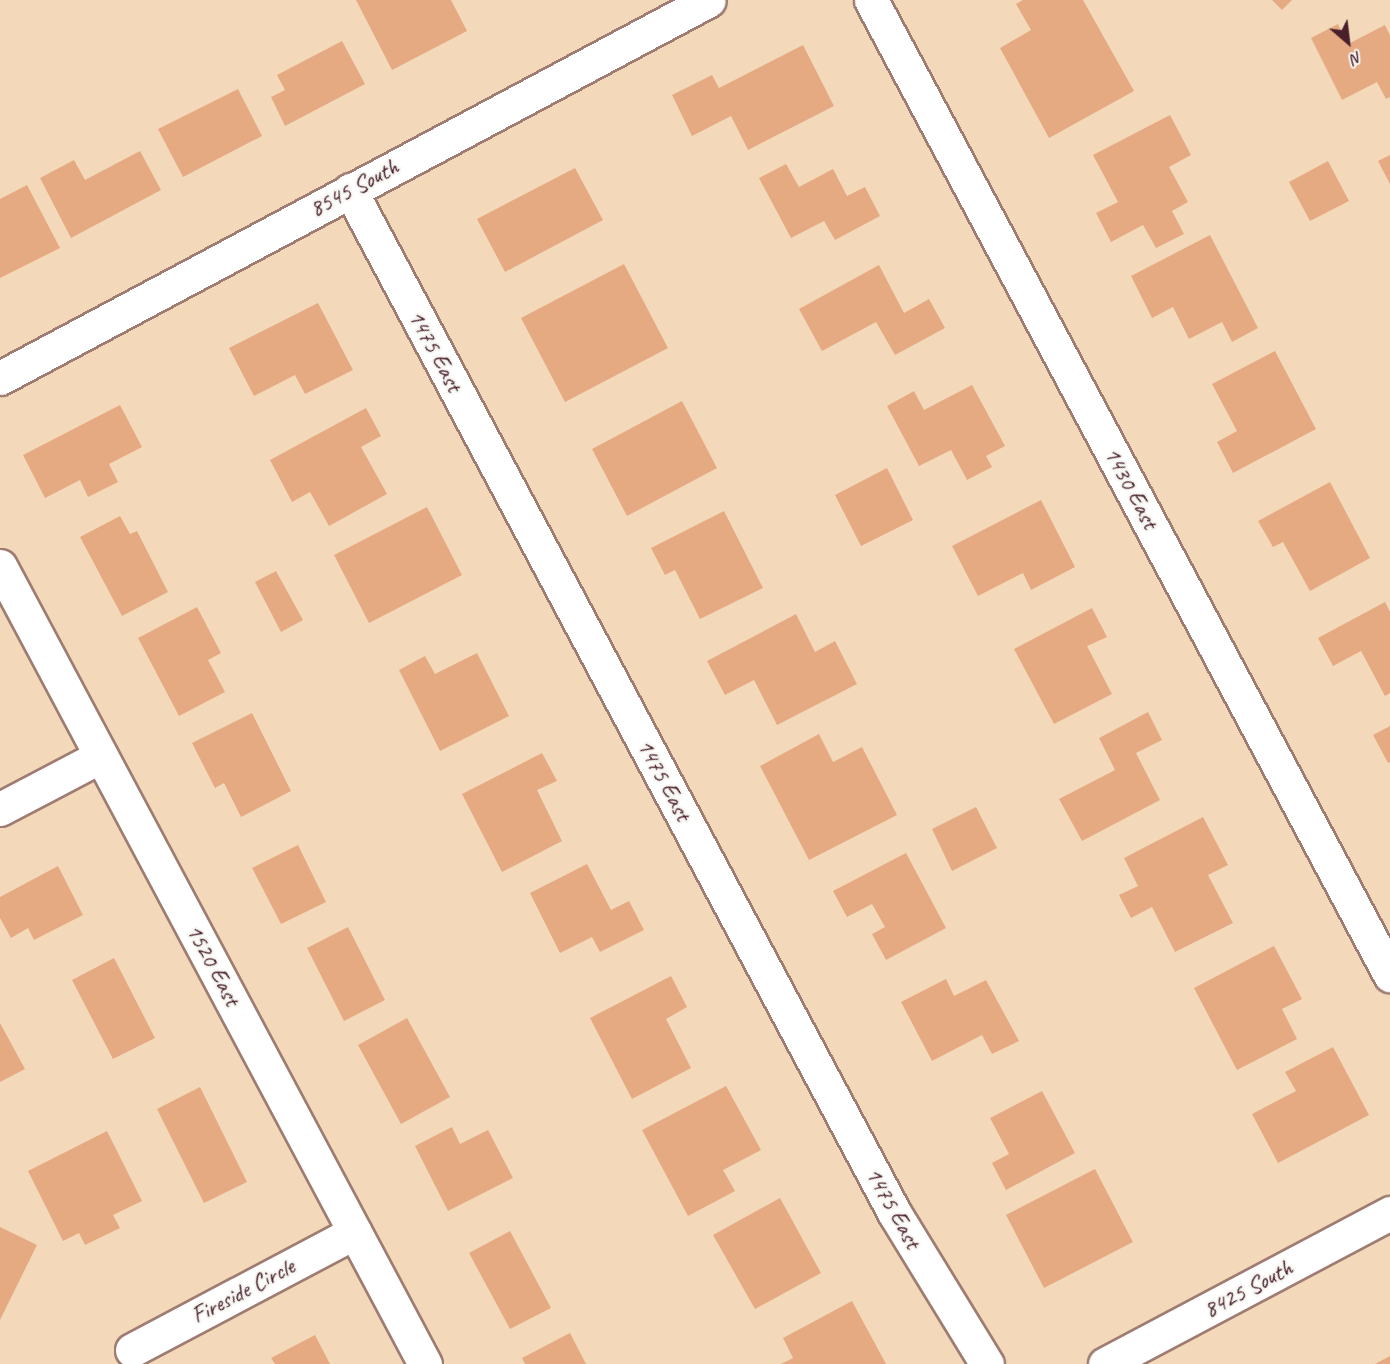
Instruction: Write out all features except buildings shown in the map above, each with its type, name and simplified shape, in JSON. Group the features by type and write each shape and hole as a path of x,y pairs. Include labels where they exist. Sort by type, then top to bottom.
{"street":[{"name":"8545 South","path":"0,378 709,0"},
{"name":"1430 East","path":"871,0 1390,975"},
{"name":"1475 East","path":"350,190 895,1214 987,1364"},
{"name":"1520 East","path":"0,566 425,1364"},
{"path":"0,809 101,756"},
{"name":"8425 South","path":"1105,1364 1390,1214"},
{"name":"Fireside Circle","path":"132,1350 355,1232"}]}
